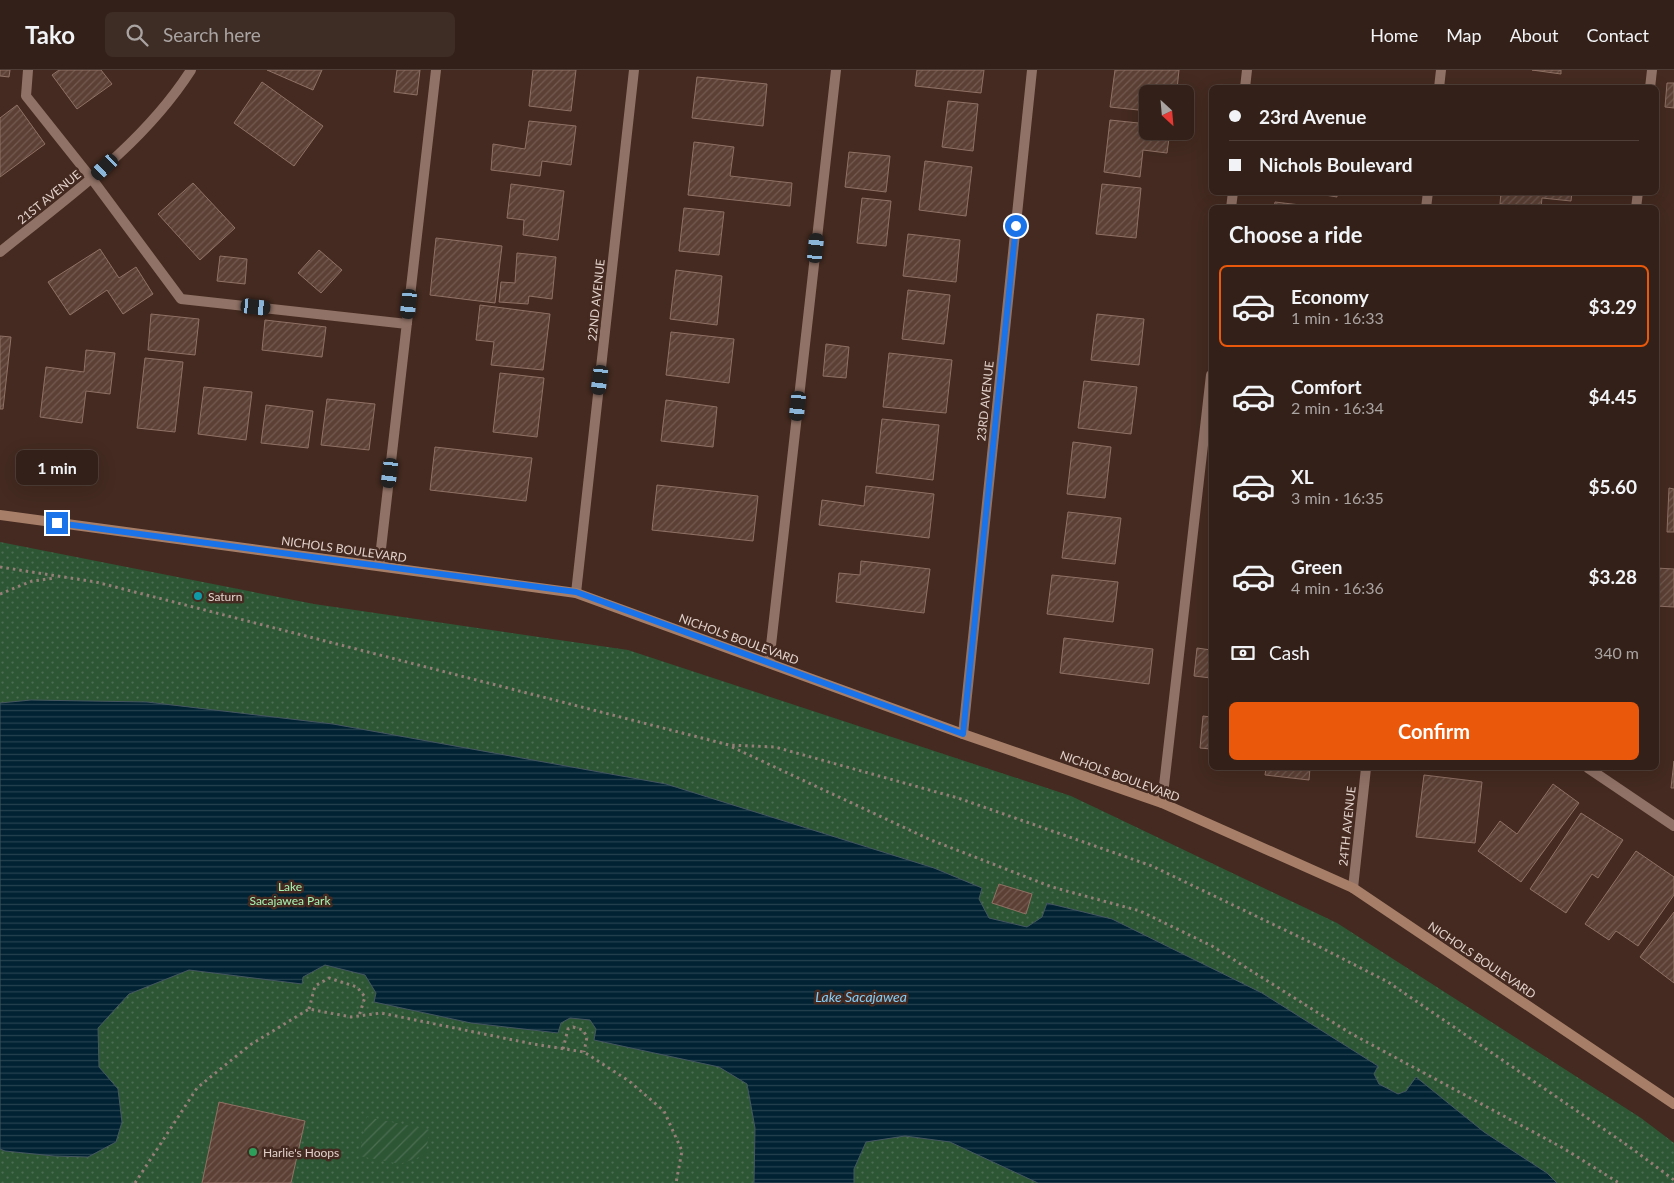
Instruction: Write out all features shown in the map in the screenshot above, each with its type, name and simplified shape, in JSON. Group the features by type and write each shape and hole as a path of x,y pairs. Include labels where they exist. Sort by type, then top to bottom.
{"main road":[{"name":"NICHOLS BOULEVARD","path":"0,515 576,592 963,734 1162,802 1353,888 1674,1104"}],"street":[{"path":"28,70 26,96 92,179 182,299 407,324"},
{"name":"21ST AVENUE","path":"0,252 92,179 144,130 191,70"},
{"path":"379,566 436,70"},
{"name":"22ND AVENUE","path":"576,592 634,70"},
{"path":"769,663 836,70"},
{"name":"23RD AVENUE","path":"963,734 1032,70"},
{"path":"1245,85 1247,70"},
{"path":"1439,85 1441,70"},
{"path":"1650,85 1652,70"},
{"path":"1162,802 1209,392"},
{"name":"24TH AVENUE","path":"1353,888 1366,770"},
{"path":"1591,770 1674,826"}],"path":[{"path":"0,567 96,582 729,745 848,802 940,843 1052,887 1140,911 1212,946 1350,1033 1563,1148 1619,1183"},
{"path":"0,594 32,581 62,577"},
{"path":"729,745 775,747 958,798 1152,866 1388,982 1627,1145 1674,1180"},
{"path":"135,1183 197,1088 250,1045 308,1009 315,986 329,978 357,986 365,997 359,1016"},
{"path":"308,1009 351,1017 381,1013 584,1052 629,1081 664,1111 682,1151 676,1183"},
{"path":"563,1049 568,1029 574,1027 583,1030 588,1037 584,1052"}],"green space":[{"name":"Lake Sacajawea Park","path":"0,542 314,604 628,650 1071,796 1337,923 1641,1118 1674,1143 1674,1183 0,1183"},
{"path":"367,1117 430,1130 425,1155 400,1164 359,1156"}],"water":[{"name":"Lake Sacajawea","path":"31,700 147,702 333,724 666,784 934,868 982,888 979,899 989,918 1027,927 1042,917 1047,903 1112,919 1262,993 1378,1066 1374,1074 1379,1084 1398,1094 1406,1091 1416,1077 1484,1132 1547,1173 1557,1183 1038,1183 950,1142 905,1136 866,1142 854,1169 854,1183 754,1183 755,1128 747,1084 719,1067 594,1040 596,1029 590,1020 570,1018 561,1023 558,1033 471,1023 374,1002 376,993 365,975 325,965 303,977 302,984 189,970 129,994 98,1028 99,1067 118,1089 122,1122 116,1142 88,1157 5,1151 0,1149 0,703"}],"building":[{"path":"0,70 10,70 9,77 0,76"},
{"path":"59,70 101,70 112,84 77,109 52,75"},
{"path":"267,70 322,70 313,90"},
{"path":"397,70 420,70 417,95 394,92"},
{"path":"533,70 576,70 571,111 529,106"},
{"path":"917,70 984,70 981,93 915,86"},
{"path":"1115,70 1179,70 1177,85 1139,85 1139,110 1110,107"},
{"path":"1532,70 1561,70 1561,74"},
{"path":"697,77 767,84 763,126 692,118"},
{"path":"262,82 323,126 294,166 234,123"},
{"path":"1667,83 1674,83 1674,108 1665,107"},
{"path":"948,101 978,104 973,151 942,147"},
{"path":"17,105 45,144 0,177 0,118"},
{"path":"1110,120 1139,123 1139,140 1169,140 1167,153 1143,150 1140,177 1104,172"},
{"path":"529,121 576,126 571,165 542,161 540,176 491,170 493,144 525,149"},
{"path":"694,142 734,147 730,176 792,183 790,206 688,195"},
{"path":"849,152 890,156 886,192 845,187"},
{"path":"925,161 972,167 966,216 919,210"},
{"path":"193,183 235,228 200,260 158,214"},
{"path":"511,184 564,191 558,240 523,235 524,220 507,218"},
{"path":"1102,184 1141,188 1136,238 1096,234"},
{"path":"1501,195 1572,195 1571,201 1542,198 1541,205 1500,204"},
{"path":"862,198 891,201 886,246 857,243"},
{"path":"1275,202 1300,205 1274,205"},
{"path":"684,208 724,212 719,255 679,251"},
{"path":"908,234 960,240 956,282 903,276"},
{"path":"436,238 502,246 495,303 430,295"},
{"path":"100,249 119,278 136,267 153,294 123,314 107,290 70,315 48,282"},
{"path":"319,250 342,270 321,293 298,273"},
{"path":"517,253 556,257 552,299 529,296 528,304 499,302 501,282 515,283"},
{"path":"220,256 247,259 245,284 217,281"},
{"path":"676,270 722,276 717,325 670,319"},
{"path":"908,290 950,295 944,344 902,339"},
{"path":"480,305 550,314 543,370 491,365 494,342 476,340"},
{"path":"151,314 199,319 195,355 148,350"},
{"path":"1097,314 1144,319 1139,365 1091,360"},
{"path":"265,320 326,327 322,357 262,350"},
{"path":"671,332 734,339 729,383 666,375"},
{"path":"0,336 11,337 3,409 0,409"},
{"path":"826,344 849,347 846,378 823,376"},
{"path":"86,350 115,353 110,394 86,391 82,423 40,417 46,367 84,372"},
{"path":"889,353 952,360 946,413 883,407"},
{"path":"145,358 183,362 175,432 137,428"},
{"path":"500,373 544,378 537,437 493,432"},
{"path":"1084,381 1137,387 1131,434 1078,428"},
{"path":"204,387 252,392 246,440 198,434"},
{"path":"327,399 375,404 369,450 321,445"},
{"path":"666,400 717,407 713,447 661,441"},
{"path":"266,405 313,411 308,448 261,443"},
{"path":"882,419 939,425 933,480 876,473"},
{"path":"1073,442 1111,447 1105,498 1067,494"},
{"path":"435,447 532,458 526,501 430,490"},
{"path":"657,485 758,496 753,541 652,530"},
{"path":"866,486 934,494 929,538 819,525 822,500 864,506"},
{"path":"1669,488 1674,489 1674,532 1667,532"},
{"path":"1068,512 1121,518 1115,564 1062,558"},
{"path":"861,561 930,569 924,613 836,602 839,573 860,575"},
{"path":"1659,568 1674,569 1674,607 1659,606"},
{"path":"1052,575 1118,582 1113,622 1047,614"},
{"path":"1064,638 1153,649 1149,684 1060,673"},
{"path":"1197,648 1209,650 1209,678 1194,676"},
{"path":"1203,716 1209,717 1209,749 1200,748"},
{"path":"1674,761 1674,788 1671,788"},
{"path":"1266,770 1310,770 1309,780 1265,775"},
{"path":"1424,775 1482,782 1475,843 1416,837"},
{"path":"1553,784 1579,803 1521,882 1478,851 1500,821 1517,834"},
{"path":"1581,813 1623,840 1598,878 1592,874 1566,913 1530,889"},
{"path":"1636,851 1674,877 1674,895 1638,946 1616,931 1609,940 1585,924"},
{"path":"999,884 1032,894 1026,914 992,903"},
{"path":"1674,912 1674,983 1640,957"},
{"name":"Harlie's Hoops","path":"219,1102 305,1121 291,1183 202,1183"}],"place":[{"name":"Saturn","path":"198,596"},
{"name":"Harlie's Hoops","path":"253,1152"}],"route":[{"path":"57,523 576,592 963,734 1016,226"}]}
